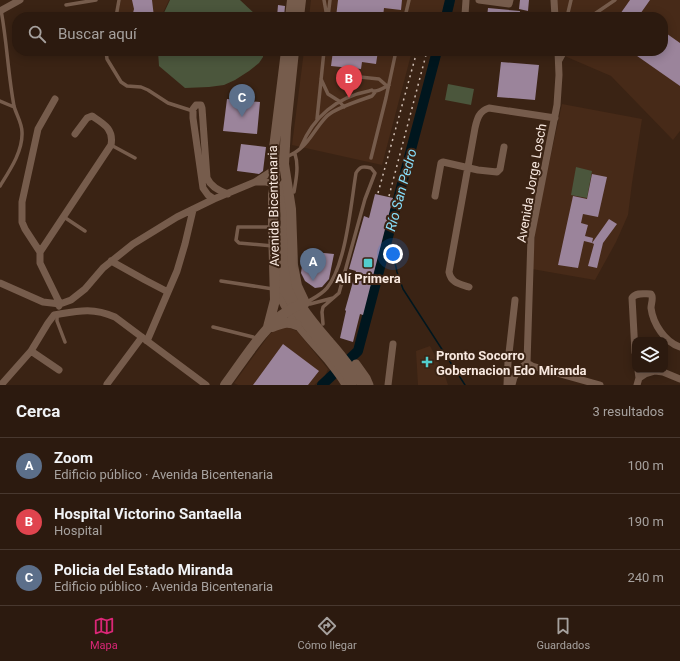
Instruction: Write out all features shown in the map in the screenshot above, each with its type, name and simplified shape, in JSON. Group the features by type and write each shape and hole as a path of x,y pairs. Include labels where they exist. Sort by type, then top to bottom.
{"main road":[{"path":"291,12 292,0"},
{"path":"300,12 301,0"},
{"name":"Avenida Bicentenaria","path":"281,163 274,148 285,56"},
{"name":"Avenida Bicentenaria","path":"275,186 281,163 286,128 293,56"},
{"path":"225,385 267,330 287,311 305,303 297,286 292,265 291,209 281,163"},
{"path":"267,330 275,300 276,287 272,227 273,195 275,186"},
{"path":"267,330 285,322 291,322 297,325"}],"street":[{"path":"1,10 20,0"},
{"path":"465,12 466,0"},
{"path":"479,0 509,4 510,0"},
{"path":"554,0 555,12"},
{"name":"Avenida Jorge Losch","path":"527,363 531,237 558,105 558,56"},
{"path":"40,252 22,222 22,202 38,128 55,99"},
{"path":"214,199 208,195 203,188 192,118 196,105 202,106 207,178 212,186 219,191 228,194"},
{"path":"469,287 458,284 453,280 449,272 476,120 483,110 489,108 555,118"},
{"path":"1,385 31,351 48,323 55,315 60,304 40,262 40,252 111,145 112,138 110,131 104,124 92,116 87,118 75,134"},
{"path":"435,196 441,163 443,162 478,170 497,172 500,171 504,147"},
{"path":"0,283 44,302 60,304 70,300 86,290 112,261 133,244 177,217 214,199 255,182 281,163"},
{"name":"Avenida Bicentenaria","path":"281,163 280,272 285,292 296,312 346,374 352,385"},
{"path":"255,182 266,182 275,186"},
{"name":"Avenida Bicentenaria","path":"275,186 280,209 287,273 294,294 307,315 357,376 362,385"},
{"path":"107,384 145,339 177,270 193,210"},
{"path":"112,261 168,292"},
{"path":"276,287 281,301 287,311 332,366 345,385"},
{"path":"634,337 632,298 637,294 651,294 651,305 655,322 665,337"},
{"path":"507,385 515,300"},
{"path":"305,303 361,370 369,385"},
{"path":"55,315 91,310 115,317 206,385"},
{"path":"668,341 675,346 680,347"},
{"path":"388,385 393,344"},
{"path":"31,351 59,370"},
{"path":"512,385 515,375 519,369 527,363 532,366 600,385"},
{"path":"638,382 645,374 655,371 680,378"},
{"path":"0,380 9,375"}],"lane":[{"path":"66,5 96,0"},
{"path":"117,12 119,0"},
{"path":"324,0 327,12"},
{"path":"329,12 330,0"},
{"path":"406,12 409,0"},
{"path":"568,12 571,0"},
{"path":"597,12 615,0"},
{"path":"0,186 10,172 18,154 22,132 14,107 7,39 1,10"},
{"path":"107,56 121,82 127,86 148,90 168,102 193,111"},
{"path":"317,119 323,56"},
{"path":"370,158 395,56"},
{"path":"559,65 564,56"},
{"path":"341,75 379,79 388,86"},
{"path":"320,78 328,94 339,101 344,107"},
{"path":"281,163 308,143 315,130 328,115 372,96 376,91 388,86"},
{"path":"301,148 306,135 317,119 328,109 339,101 370,90 376,91"},
{"path":"0,101 14,107"},
{"path":"111,145 135,158"},
{"path":"294,192 297,169 297,159 295,154"},
{"path":"305,303 322,294 333,280 345,243 356,173 359,168 364,166 371,168 375,173 365,199 339,293 324,307 322,312 323,324"},
{"path":"63,216 85,231"},
{"path":"272,227 238,227 236,240 239,243 274,246"},
{"path":"221,281 276,287"},
{"path":"305,303 310,304 335,298"},
{"path":"55,315 65,342"},
{"path":"213,326 253,337 258,341"}],"shaded area":[{"path":"121,0 169,0 163,12 118,12"},
{"path":"311,0 446,0 443,12 310,12"},
{"path":"554,0 680,0 680,131 673,140 611,76 565,56 668,56 668,12 556,12"},
{"path":"303,56 411,56 382,165 292,145"},
{"path":"562,104 642,119 628,215 616,242 595,280 532,269 536,223"},
{"path":"284,327 297,331 328,369 325,376 314,385 238,385 234,383 269,335 273,331"},
{"name":"Pronto Socorro Gobernacion Edo Miranda","path":"430,346 444,373 448,385 418,385 416,351"}],"green space":[{"path":"170,0 240,0 253,12 164,12"},
{"path":"158,56 263,56 259,63 235,80 224,85 209,87 185,88 159,66"},
{"path":"448,84 474,89 471,105 445,100"},
{"path":"576,167 592,171 587,198 571,195"}],"building":[{"path":"132,0 152,0 153,12 133,12"},
{"path":"338,0 402,0 401,10 384,8 384,12 337,12"},
{"path":"520,0 529,0 528,11 519,9"},
{"path":"630,0 650,0 642,12 622,12"},
{"path":"278,5 285,6 284,12 277,12"},
{"path":"488,8 520,11 520,12 488,12"},
{"path":"668,35 680,43 680,86 637,56 668,56"},
{"path":"332,56 377,56 376,64 362,62 361,69 331,66"},
{"path":"501,62 539,65 535,100 497,97"},
{"path":"227,99 260,102 257,134 223,131"},
{"path":"241,144 266,147 263,171 259,174 237,171"},
{"path":"592,174 607,177 598,217 583,214 581,223 588,225 585,236 593,238 592,243 584,241 578,268 558,265 573,196 587,199"},
{"path":"375,194 393,198 363,315 360,314 353,342 340,338 345,310 356,271 349,269 364,216 369,218"},
{"path":"609,219 617,224 603,243 597,268 588,266 594,244 592,243"},
{"path":"304,251 334,254 329,279 322,287 315,288 305,281 301,273"},
{"path":"283,344 319,371 308,385 253,385"}],"waterway":[{"name":"Río San Pedro","path":"447,12 450,0"},
{"name":"Río San Pedro","path":"322,385 358,351 436,56"},
{"path":"385,249 394,258 403,289 465,385"}],"railway":[{"path":"378,193 416,56"},
{"path":"389,196 426,56"}],"place":[{"name":"Hospital Victorino Santaella","path":"349,98"},
{"name":"Policia del Estado Miranda","path":"242,117"},
{"name":"Alí Primera","path":"368,263"},
{"name":"Zoom","path":"313,281"},
{"name":"Pronto Socorro Gobernacion Edo Miranda","path":"427,362"}]}
